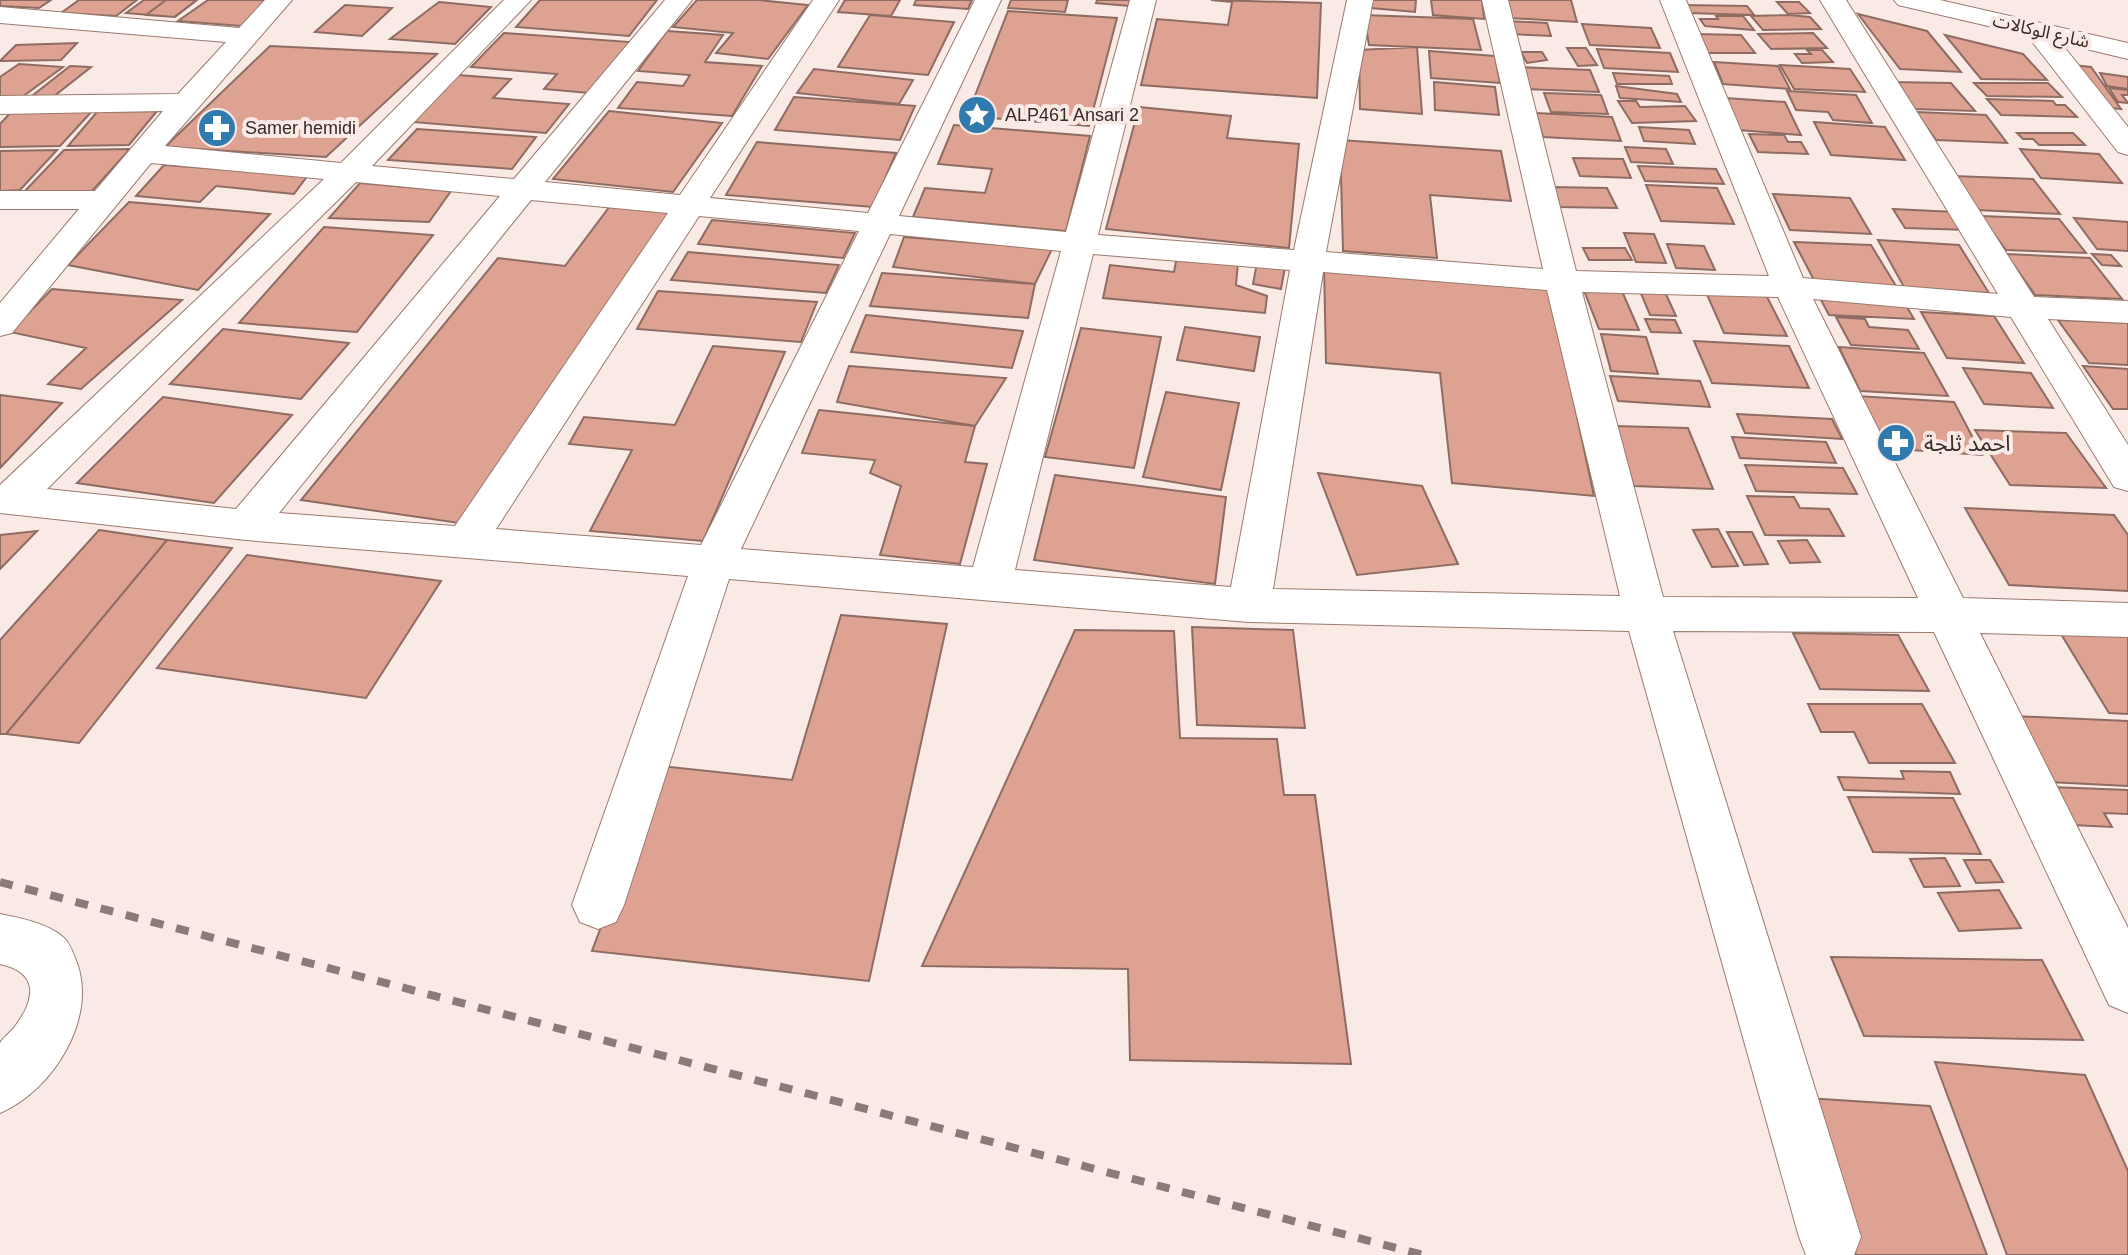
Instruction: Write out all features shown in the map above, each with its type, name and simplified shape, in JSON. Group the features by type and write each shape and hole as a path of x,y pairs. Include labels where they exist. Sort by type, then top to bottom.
{"street":[{"path":"4,315 106,200 186,102 279,0"},
{"path":"6,499 349,172 518,0"},
{"path":"246,525 679,0"},
{"path":"466,542 826,0"},
{"path":"598,905 714,562 988,0"},
{"path":"990,584 1143,0"},
{"path":"1249,605 1308,261 1360,0"},
{"path":"1495,0 1646,614 1830,1237"},
{"path":"1673,0 1790,287 2128,986"},
{"path":"1833,0 2128,477"},
{"name":"شارع الوكالات","path":"1907,0 2123,50"},
{"path":"2004,0 2125,26 2123,50"},
{"path":"0,15 245,36"},
{"path":"2036,30 2128,146"},
{"path":"0,105 186,102"},
{"path":"145,153 1079,243 1562,281 1790,287 2024,307 2128,312"},
{"path":"0,200 106,200"},
{"path":"6,499 246,525 1249,605 2128,620"},
{"path":"0,939 42,953 54,968 58,988 54,1011 44,1034 0,1084"}],"building":[{"path":"0,0 51,0 39,8 0,6"},
{"path":"79,0 137,0 116,16 61,13"},
{"path":"144,0 197,0 174,17 126,13"},
{"path":"166,0 197,0 175,17 146,15"},
{"path":"208,0 274,0 242,26 178,21"},
{"path":"540,0 657,0 629,36 516,27"},
{"path":"697,0 758,0 808,5 768,59 716,53 733,33 673,27"},
{"path":"845,0 900,0 891,16 838,12"},
{"path":"916,0 972,0 968,9 914,5"},
{"path":"1011,0 1068,0 1065,12 1008,8"},
{"path":"1097,0 1130,0 1129,6 1096,3"},
{"path":"1211,0 1321,3 1317,98 1141,85 1157,19 1228,25 1232,2"},
{"path":"1372,0 1416,0 1415,12 1371,8"},
{"path":"1431,0 1482,0 1484,19 1433,15"},
{"path":"1507,0 1571,0 1577,22 1510,18"},
{"path":"439,2 491,7 455,44 390,39"},
{"path":"1777,2 1799,2 1810,13 1788,14"},
{"path":"345,5 392,8 362,36 315,32"},
{"path":"1683,5 1747,6 1754,15 1688,13"},
{"path":"1008,11 1117,18 1089,126 967,116"},
{"path":"1858,14 1927,31 1961,72 1900,69"},
{"path":"870,15 954,22 928,75 838,67"},
{"path":"1364,15 1473,19 1481,50 1369,45"},
{"path":"1716,16 1743,16 1754,30 1705,26 1700,19 1718,19"},
{"path":"1751,16 1810,17 1821,29 1763,30"},
{"path":"1507,21 1547,23 1551,36 1511,34"},
{"path":"1582,24 1651,28 1660,48 1590,45"},
{"path":"667,31 723,35 705,62 762,66 732,116 618,108 637,82 683,86 690,75 638,71"},
{"path":"504,33 630,42 589,93 544,89 557,74 471,67"},
{"path":"1813,33 1827,48 1771,49 1758,34"},
{"path":"1694,34 1741,35 1755,53 1706,53"},
{"path":"1945,35 2023,54 2047,80 1981,79"},
{"path":"77,43 61,60 0,61 16,45"},
{"path":"270,46 437,54 326,157 165,147"},
{"path":"1417,47 1422,114 1360,109 1359,50"},
{"path":"1567,48 1586,48 1597,65 1578,66"},
{"path":"1597,49 1670,53 1678,72 1604,68"},
{"path":"1807,50 1822,50 1833,62 1802,63 1795,54 1811,54"},
{"path":"1429,51 1495,56 1500,83 1431,78"},
{"path":"1521,52 1542,52 1547,60 1527,63"},
{"path":"1714,62 1778,66 1790,89 1723,84"},
{"path":"19,64 63,67 18,100 0,98 0,77"},
{"path":"1780,65 1850,69 1865,92 1794,89"},
{"path":"2073,65 2091,67 2121,109 2102,107"},
{"path":"70,66 91,67 53,97 32,96"},
{"path":"1517,67 1590,70 1599,92 1525,89"},
{"path":"814,69 913,80 899,104 797,93"},
{"path":"1613,73 1669,76 1672,84 1617,84"},
{"path":"2100,73 2128,77 2128,89 2107,86"},
{"path":"458,75 511,79 493,98 569,104 546,133 413,122"},
{"path":"1434,82 1495,87 1499,115 1435,110"},
{"path":"1889,82 1951,83 1975,111 1912,109"},
{"path":"1974,83 2048,83 2062,97 1987,96"},
{"path":"1616,86 1677,94 1681,102 1620,98"},
{"path":"2109,88 2128,90 2128,95 2122,95 2128,103 2118,102"},
{"path":"1787,91 1856,95 1872,123 1833,120 1828,112 1796,110"},
{"path":"1544,93 1601,95 1608,114 1551,112"},
{"path":"794,97 915,106 900,140 775,130"},
{"path":"1725,98 1785,102 1801,135 1738,130"},
{"path":"1987,99 2053,101 2056,105 2065,105 2077,117 2001,115"},
{"path":"1618,101 1636,101 1640,107 1685,106 1696,121 1632,123"},
{"path":"1139,107 1231,116 1227,138 1299,144 1289,248 1106,229"},
{"path":"94,109 60,146 0,147 0,124 13,110"},
{"path":"157,111 129,145 68,146 97,112"},
{"path":"609,111 722,123 673,192 553,179"},
{"path":"1916,112 1986,115 2007,143 1936,140"},
{"path":"1536,113 1612,117 1621,141 1543,137"},
{"path":"1814,122 1885,127 1905,160 1831,155"},
{"path":"954,125 1090,136 1066,231 913,217 925,188 985,193 992,169 938,164"},
{"path":"1639,127 1689,130 1695,144 1644,141"},
{"path":"417,129 536,137 512,169 388,160"},
{"path":"2017,133 2073,133 2085,145 2039,145"},
{"path":"1749,134 1784,135 1788,142 1801,142 1808,154 1758,152"},
{"path":"1340,140 1501,151 1511,201 1430,195 1437,258 1343,251"},
{"path":"757,142 896,153 873,207 726,195"},
{"path":"1625,147 1666,149 1673,164 1631,162"},
{"path":"130,149 92,191 24,192 64,150"},
{"path":"2020,149 2099,154 2122,183 2041,178"},
{"path":"57,150 20,190 0,191 0,151"},
{"path":"1573,158 1623,159 1631,178 1580,176"},
{"path":"164,165 308,175 294,194 216,186 200,202 136,196"},
{"path":"1638,166 1716,169 1724,184 1645,181"},
{"path":"1953,176 2033,179 2060,214 1977,210"},
{"path":"360,183 451,191 429,222 329,218"},
{"path":"1646,185 1717,188 1734,224 1661,221"},
{"path":"1550,187 1607,188 1617,208 1558,207"},
{"path":"1773,194 1850,198 1871,234 1790,230"},
{"path":"129,202 270,214 198,290 68,265"},
{"path":"610,206 673,213 459,523 301,500 498,258 565,266"},
{"path":"1893,209 1955,212 1968,230 1905,228"},
{"path":"1981,216 2059,219 2086,253 2006,250"},
{"path":"2074,218 2128,222 2128,251 2097,249"},
{"path":"712,220 855,233 843,258 698,244"},
{"path":"324,227 433,235 357,332 239,323"},
{"path":"1624,233 1654,234 1666,263 1636,262"},
{"path":"904,237 1052,249 1035,284 893,267"},
{"path":"1878,240 1959,245 1989,293 1904,287"},
{"path":"1794,242 1871,245 1896,286 1815,282"},
{"path":"1667,244 1704,246 1715,270 1676,268"},
{"path":"1583,248 1625,248 1632,260 1589,260"},
{"path":"688,252 839,265 826,293 671,280"},
{"path":"2006,254 2090,258 2122,299 2035,295"},
{"path":"2092,254 2111,255 2121,266 2102,265"},
{"path":"1177,256 1238,262 1236,285 1267,296 1265,313 1103,298 1110,265 1174,272"},
{"path":"1257,263 1285,267 1281,289 1253,284"},
{"path":"1324,264 1548,281 1594,496 1452,483 1440,373 1326,363"},
{"path":"882,273 1035,284 1028,318 870,306"},
{"path":"1583,288 1621,289 1639,330 1599,329"},
{"path":"52,289 182,300 81,389 48,384 86,348 10,332"},
{"path":"1705,290 1765,293 1787,336 1724,333"},
{"path":"658,291 817,302 801,342 637,329"},
{"path":"1640,291 1665,292 1676,316 1650,315"},
{"path":"1820,298 1904,302 1914,319 1829,315"},
{"path":"1921,312 1994,316 2024,363 1947,358"},
{"path":"866,315 1023,331 1012,368 851,352"},
{"path":"1836,317 1865,319 1869,327 1908,330 1919,349 1851,345"},
{"path":"1645,319 1675,320 1681,333 1651,332"},
{"path":"2058,320 2128,323 2128,365 2089,363"},
{"path":"1185,327 1260,337 1254,371 1177,360"},
{"path":"1081,328 1161,337 1134,468 1045,457"},
{"path":"223,329 349,343 301,399 170,384"},
{"path":"1601,334 1646,337 1658,374 1611,371"},
{"path":"1694,341 1789,346 1809,388 1712,383"},
{"path":"713,346 785,352 703,541 590,531 632,450 569,444 584,417 675,425"},
{"path":"1839,347 1924,353 1948,396 1860,391"},
{"path":"849,366 1006,378 975,426 837,402"},
{"path":"2083,366 2128,369 2128,409 2113,409"},
{"path":"1963,368 2031,373 2053,408 1984,404"},
{"path":"1610,376 1700,381 1710,407 1618,401"},
{"path":"1166,392 1239,403 1221,490 1143,477"},
{"path":"0,395 62,403 0,468"},
{"path":"1857,396 1954,402 1982,455 1882,448"},
{"path":"163,397 292,415 214,503 77,483"},
{"path":"819,410 975,426 965,462 987,464 960,564 880,555 901,486 870,473 875,460 802,453"},
{"path":"1737,414 1832,419 1842,439 1745,433"},
{"path":"1613,426 1688,428 1713,489 1634,486"},
{"path":"1975,430 2066,433 2106,488 2010,485"},
{"path":"1732,437 1826,442 1836,463 1740,458"},
{"path":"1745,465 1843,468 1857,494 1756,491"},
{"path":"1318,473 1422,486 1458,564 1357,575"},
{"path":"1055,475 1226,497 1215,584 1034,560"},
{"path":"1747,496 1794,497 1800,508 1829,509 1844,536 1765,535"},
{"path":"1965,508 2114,515 2128,535 2128,591 2009,585"},
{"path":"1718,529 1738,566 1712,567 1693,530"},
{"path":"99,530 167,540 6,734 0,734 0,640"},
{"path":"37,531 0,569 0,535"},
{"path":"1727,532 1752,532 1768,564 1744,565"},
{"path":"167,540 232,548 79,743 6,734"},
{"path":"1807,540 1820,562 1790,563 1778,541"},
{"path":"247,555 441,581 366,698 157,668"},
{"path":"841,615 947,624 869,981 592,951 661,766 792,780"},
{"path":"1192,627 1293,630 1305,728 1197,725"},
{"path":"1075,630 1174,631 1180,738 1277,739 1284,795 1315,795 1351,1064 1130,1060 1128,969 922,966"},
{"path":"1793,633 1898,635 1929,691 1820,689"},
{"path":"2061,634 2128,636 2128,714 2109,713"},
{"path":"1808,704 1922,704 1955,763 1869,763 1854,732 1821,732"},
{"path":"2014,716 2128,721 2128,786 2049,782"},
{"path":"1901,771 1950,772 1960,794 1844,790 1838,777 1904,779"},
{"path":"2051,787 2128,790 2128,814 2104,813 2112,827 2072,825"},
{"path":"1848,797 1953,798 1981,854 1873,852"},
{"path":"1945,858 1960,886 1924,887 1910,859"},
{"path":"1964,860 1990,860 2003,882 1976,883"},
{"path":"1999,890 2021,928 1959,931 1938,893"},
{"path":"1831,957 2042,960 2083,1040 1864,1036"},
{"path":"1935,1062 2085,1075 2128,1171 2128,1255 2007,1255"},
{"path":"1806,1098 1930,1106 1987,1255 1856,1255"}],"railway":[{"path":"0,882 1423,1255"}],"place":[{"name":"ALP461 Ansari 2","path":"977,115"},
{"name":"Samer hemidi","path":"217,128"},
{"name":"احمد ثلجة","path":"1896,443"}]}
